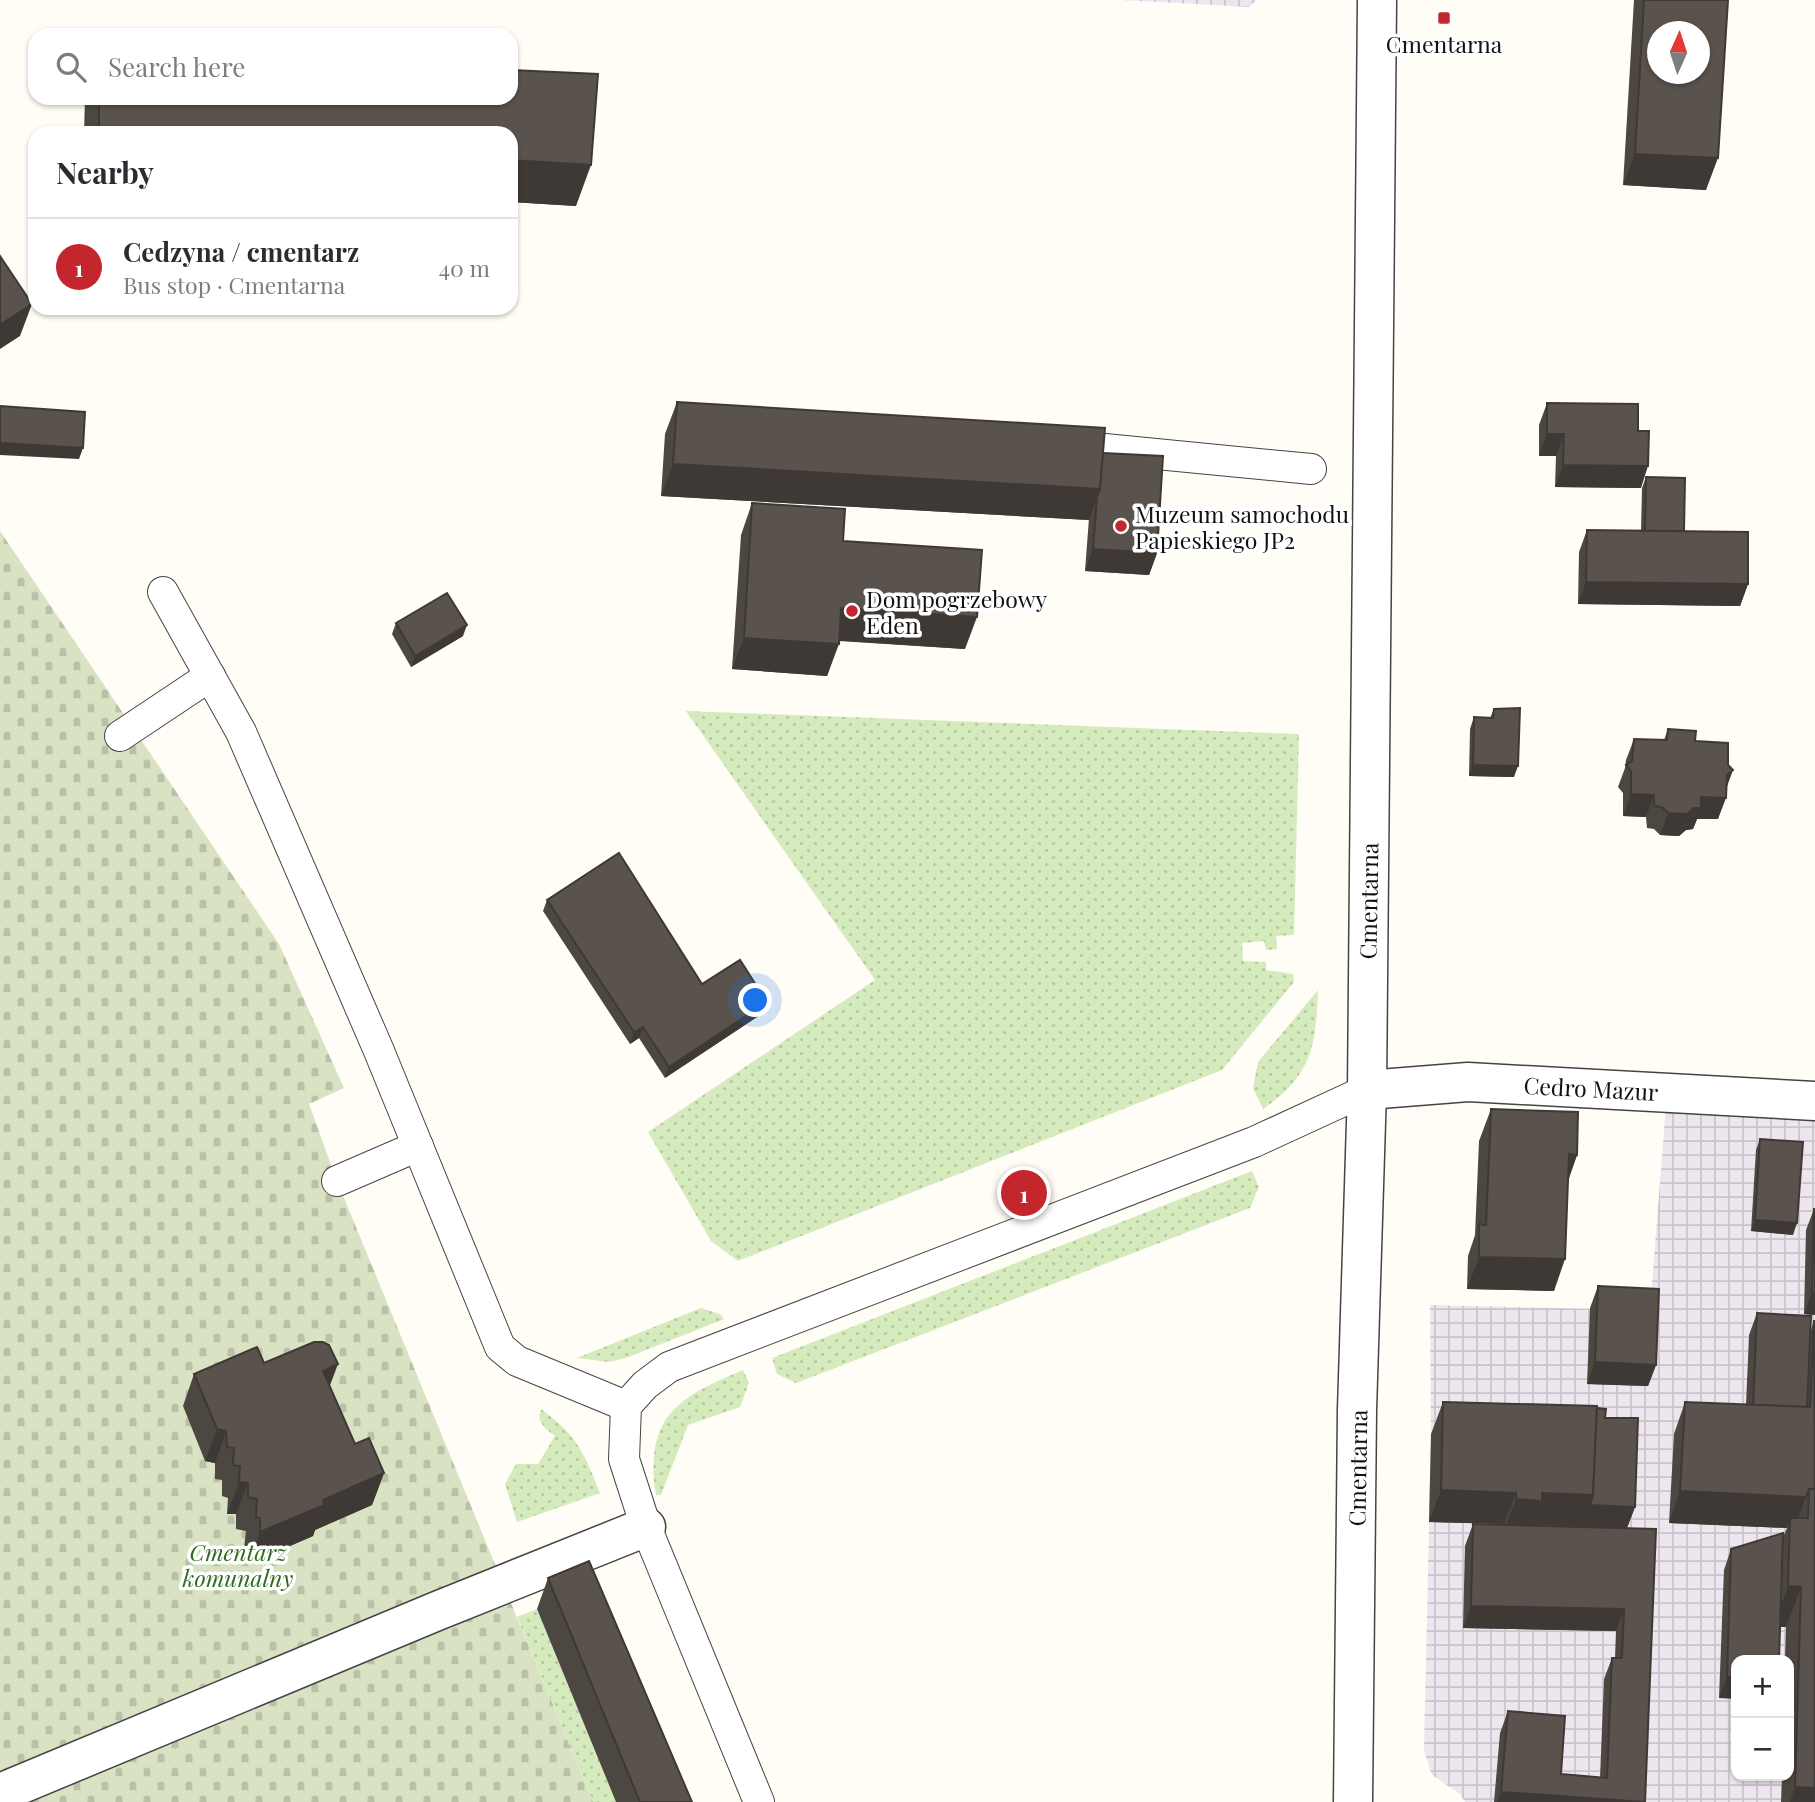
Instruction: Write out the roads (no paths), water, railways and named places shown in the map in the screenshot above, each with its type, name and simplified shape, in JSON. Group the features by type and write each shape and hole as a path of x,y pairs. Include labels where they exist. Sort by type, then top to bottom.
{"street":[{"name":"Cmentarna","path":"1353,1802 1357,1410 1367,1090 1377,0"},
{"name":"Cedro Mazur","path":"1367,1090 1468,1082 1815,1101"},
{"path":"0,1793 646,1527"}],"lane":[{"path":"1043,444 1311,469"},
{"path":"163,592 241,732 379,1051 500,1347 517,1362 626,1406"},
{"path":"120,736 211,676"},
{"path":"758,1802 646,1527 624,1459 626,1406 645,1385 669,1367 1254,1142 1367,1090"},
{"path":"337,1181 418,1146"}],"place":[{"name":"Cmentarna","path":"1444,18"},
{"name":"Muzeum samochodu Papieskiego JP2","path":"1121,526"},
{"name":"Dom pogrzebowy Eden","path":"852,611"},
{"name":"Cedzyna / cmentarz","path":"1024,1193"}],"park label":[{"name":"Cmentarz komunalny","path":"238,1564"}]}
